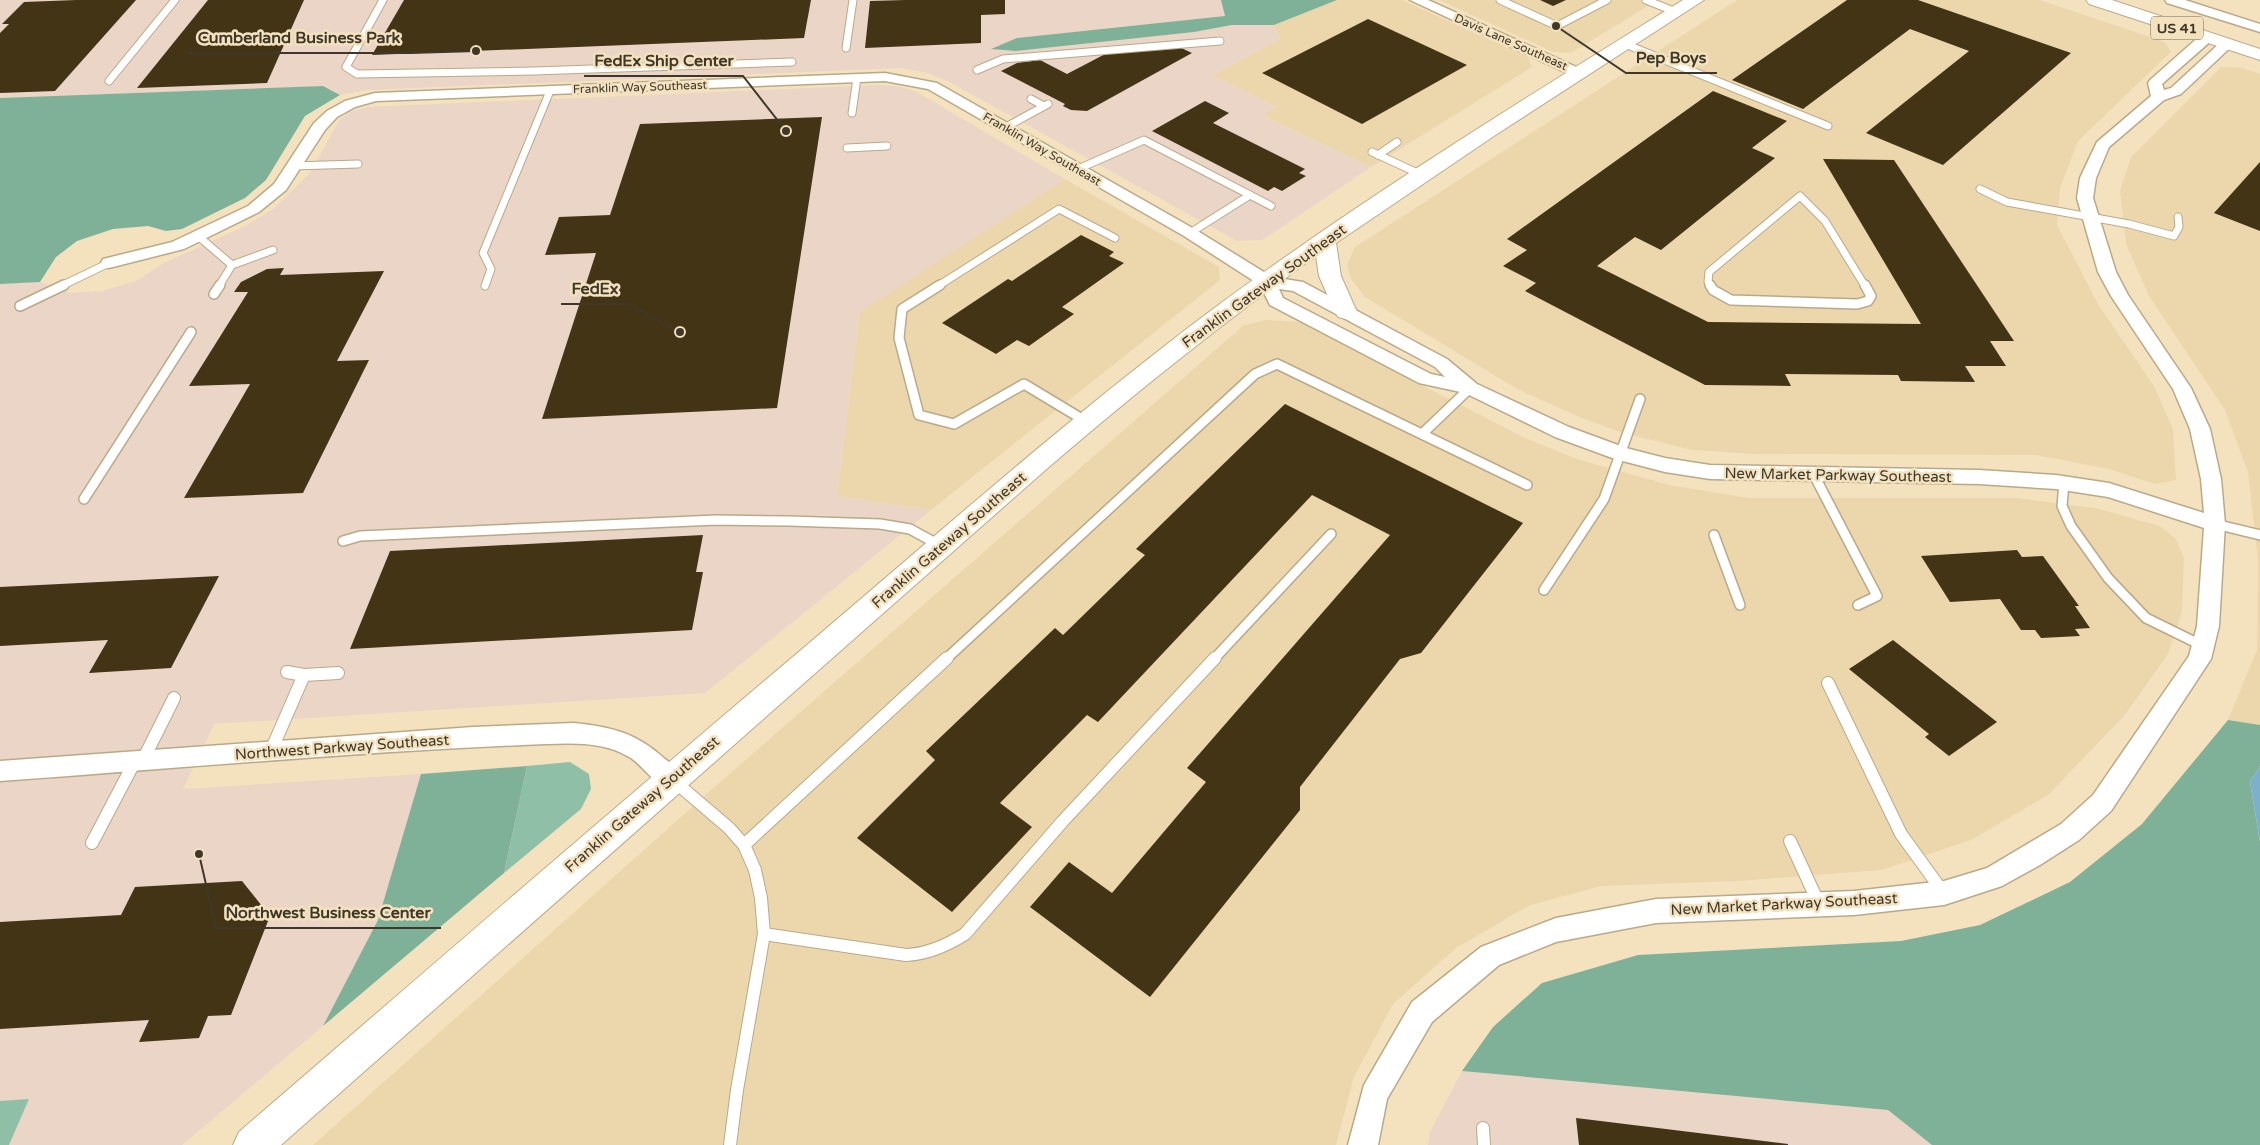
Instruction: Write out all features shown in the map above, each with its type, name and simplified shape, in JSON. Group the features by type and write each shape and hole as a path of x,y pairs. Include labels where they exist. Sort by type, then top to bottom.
{"street":[{"name":"Davis Lane Southeast","path":"1417,0 1578,73"},
{"name":"Franklin Gateway Southeast","path":"252,1145 671,778 1151,368 1267,282 1422,176 1578,73 1695,0"},
{"name":"US 41","path":"2094,0 2260,55"},
{"path":"2172,0 2260,28"},
{"path":"2159,97 2155,84 2206,37"},
{"name":"New Market Parkway Southeast","path":"1363,1145 1374,1095 1422,1012 1490,956 1556,930 1656,911 1819,905 1944,893 1993,878 2031,857 2070,832 2102,803 2200,659 2208,626 2215,524 2211,479 2200,429 2182,388 2151,345 2115,288 2104,264 2085,198 2088,178 2102,145 2159,97 2176,91 2227,44"},
{"name":"Franklin Way Southeast","path":"109,263 172,248 263,203 281,187 320,123 342,107 358,100 375,97 857,78 904,79 932,86 1190,233 1267,282"},
{"path":"1325,242 1330,276 1346,312"},
{"name":"New Market Parkway Southeast","path":"1267,282 1276,301 1426,379 1470,388 1562,432 1622,454 1710,472 1979,478 2064,483 2109,490 2215,524"},
{"name":"New Market Parkway Southeast","path":"1267,282 1297,286 1441,363 1470,388"},
{"name":"Northwest Parkway Southeast","path":"0,772 473,737 574,733 604,736 626,743 642,753 671,778"}],"lane":[{"path":"109,81 175,0"},
{"path":"383,0 346,67 357,74 544,71 792,62"},
{"path":"846,48 853,0"},
{"path":"1500,0 1557,26 1607,0"},
{"path":"1646,0 1676,12"},
{"path":"977,70 1003,60 1220,40"},
{"path":"1625,44 1828,126"},
{"path":"852,113 857,78"},
{"path":"485,286 491,270 484,254 550,90"},
{"path":"1004,128 1046,105 1031,99"},
{"path":"1078,169 1144,140 1271,206"},
{"path":"1397,142 1375,153 1422,176"},
{"path":"847,148 887,146"},
{"path":"294,166 358,164"},
{"path":"1980,189 2007,202 2089,217 2174,236 2179,227 2178,217"},
{"path":"1190,233 1250,195"},
{"path":"1800,196 1825,221 1871,296 1868,300 1856,304 1730,300 1713,290 1708,282 1709,272 1800,196"},
{"path":"1087,422 1024,384 954,424 920,415 899,338 902,309 1059,209 1115,238"},
{"path":"198,236 232,265"},
{"path":"214,294 232,265 272,250"},
{"path":"20,306 109,263"},
{"path":"84,499 191,332"},
{"path":"744,845 1255,374 1277,364 1527,485"},
{"path":"1422,434 1470,388"},
{"path":"1544,590 1604,499 1622,454 1640,399"},
{"path":"1814,475 1877,596 1858,605"},
{"path":"2064,483 2062,506 2071,526 2108,578 2146,618 2203,646"},
{"path":"343,541 360,536 716,520 880,524 910,529 941,546"},
{"path":"2215,524 2260,535"},
{"path":"764,934 906,955 922,955 945,947 965,934 1068,815 1331,534"},
{"path":"1714,535 1740,605"},
{"path":"287,672 304,675 338,673"},
{"path":"270,753 304,675"},
{"path":"1828,683 1901,834 1944,893"},
{"path":"92,843 174,698"},
{"path":"671,778 729,828 744,845 755,870 761,898 764,934 737,1090 730,1145"},
{"path":"1790,841 1819,905"},
{"path":"1483,1128 1484,1145"}],"shaded area":[{"path":"0,0 1221,0 1225,16 1017,38 1016,51 1194,32 1232,25 1274,25 1280,39 1212,75 1276,107 1262,116 1371,167 1262,240 1237,241 948,81 928,73 902,68 367,90 340,95 323,86 0,98"},
{"path":"1337,0 1402,0 1528,57 1532,67 1371,167 1261,115 1276,107 1212,75 1280,39 1274,25"},
{"path":"1439,0 1658,0 1571,53 1553,52"},
{"path":"1737,0 2040,0 2165,42 2171,52 2078,141 2060,188 2057,225 2099,306 2154,386 2173,429 2176,480 2155,484 2109,469 2036,455 1755,454 1692,450 1623,433 1584,419 1517,389 1365,297 1351,279 1347,265 1355,247"},
{"path":"2221,67 2243,68 2260,74 2260,725 2228,720 2257,650 2258,561 2248,472 2225,410 2149,296 2126,244 2120,191 2131,157"},
{"path":"877,85 896,86 915,91 1065,179 860,312 837,496 931,510 705,693 214,724 183,789 421,774 378,920 323,1026 182,1145 9,1145 29,1099 0,1101 0,284 40,282 70,293 102,291 136,281 162,264 245,226 273,209 310,173 340,119 352,111 368,107"},
{"path":"1065,179 1219,267 1220,280 931,510 837,496 860,311"},
{"path":"1267,320 1299,322 1523,437 1577,459 1669,485 1749,498 2016,498 2095,508 2160,526 2176,539 2184,558 2182,612 2168,654 2124,716 2048,795 1971,840 1882,870 1739,881 1602,886 1530,905 1456,948 1393,1004 1354,1077 1336,1145 313,1145 727,776 1244,325"},
{"path":"1462,1071 1888,1110 1932,1145 1428,1145 1430,1132"}],"green space":[{"path":"1221,0 1337,0 1274,25 1232,25 1194,32 1016,51 991,49 1017,38 1225,16"},
{"path":"323,86 340,95 305,116 266,180 245,198 182,229 166,231 148,226 113,229 77,241 56,257 40,282 0,284 0,98"},
{"path":"2228,720 2260,725 2260,766 2250,782 2260,842 2260,1145 1932,1145 1888,1110 1462,1071 1493,1027 1542,983 1638,955 1901,941 1980,925 2070,882 2142,824"},
{"path":"570,762 589,774 591,789 581,809 504,873 527,766"},
{"path":"527,766 504,873 323,1026 378,920 421,774"},
{"path":"29,1099 9,1145 0,1145 0,1101"}],"water":[{"path":"2260,766 2260,842 2250,782"}],"building":[{"path":"136,0 55,91 0,93 0,33 9,24 2,24 24,2"},
{"path":"208,0 304,0 267,83 137,88"},
{"path":"404,0 811,0 804,38 372,55"},
{"path":"1005,0 1005,14 981,15 981,43 865,48 870,1"},
{"path":"1540,0 1566,0 1553,6"},
{"path":"1847,0 1918,0 2071,53 1943,165 1866,133 1969,51 1910,29 1803,109 1732,80"},
{"path":"1368,19 1467,65 1362,124 1262,73"},
{"path":"1177,46 1192,53 1087,111 1071,110 1063,106 1065,104 1001,71 1017,63 1040,60 1067,74 1109,52"},
{"path":"1713,91 1787,121 1752,148 1775,158 1661,250 1635,237 1597,266 1708,322 1921,324 1823,159 1894,160 2014,341 1990,341 2006,366 1965,366 1975,382 1901,381 1898,375 1785,374 1791,386 1705,385 1525,291 1536,283 1503,266 1527,250 1507,239"},
{"path":"1205,101 1229,113 1213,123 1305,169 1299,173 1306,176 1282,191 1274,187 1268,191 1152,131"},
{"path":"822,117 777,408 542,419 596,253 545,255 559,217 610,215 640,124"},
{"path":"2260,162 2260,231 2214,213"},
{"path":"1081,235 1114,252 1109,256 1124,263 1062,307 1074,314 1029,346 1017,340 996,354 942,323 1008,279 1012,281"},
{"path":"284,268 280,275 384,271 337,361 369,360 303,493 184,498 250,384 189,386 248,292 234,292 241,282 267,269"},
{"path":"1285,404 1523,523 1421,653 1400,659 1300,787 1300,810 1150,997 1030,907 1069,862 1112,893 1206,782 1187,768 1390,535 1312,495 1098,722 1087,715 1000,803 1032,827 952,912 857,838 935,760 926,751 1055,628 1063,635 1145,555 1136,549"},
{"path":"703,535 696,572 703,572 692,630 350,649 390,551"},
{"path":"2017,550 2022,557 2043,556 2079,606 2075,606 2090,628 2075,629 2080,636 2041,638 2035,630 2021,630 2000,599 1950,602 1921,556"},
{"path":"219,576 171,668 89,673 108,640 0,646 0,587"},
{"path":"1893,640 1997,722 1949,756 1925,737 1929,734 1849,669"},
{"path":"242,881 270,916 231,1015 208,1016 199,1038 139,1042 149,1020 0,1029 0,922 121,915 135,887"},
{"path":"1576,1118 1788,1144 1788,1145 1579,1145"}],"place":[{"name":"Pep Boys","path":"1556,26"},
{"name":"Cumberland Business Park","path":"476,51"},
{"name":"FedEx Ship Center","path":"786,131"},
{"name":"FedEx","path":"680,332"},
{"name":"Northwest Business Center","path":"199,854"}]}
